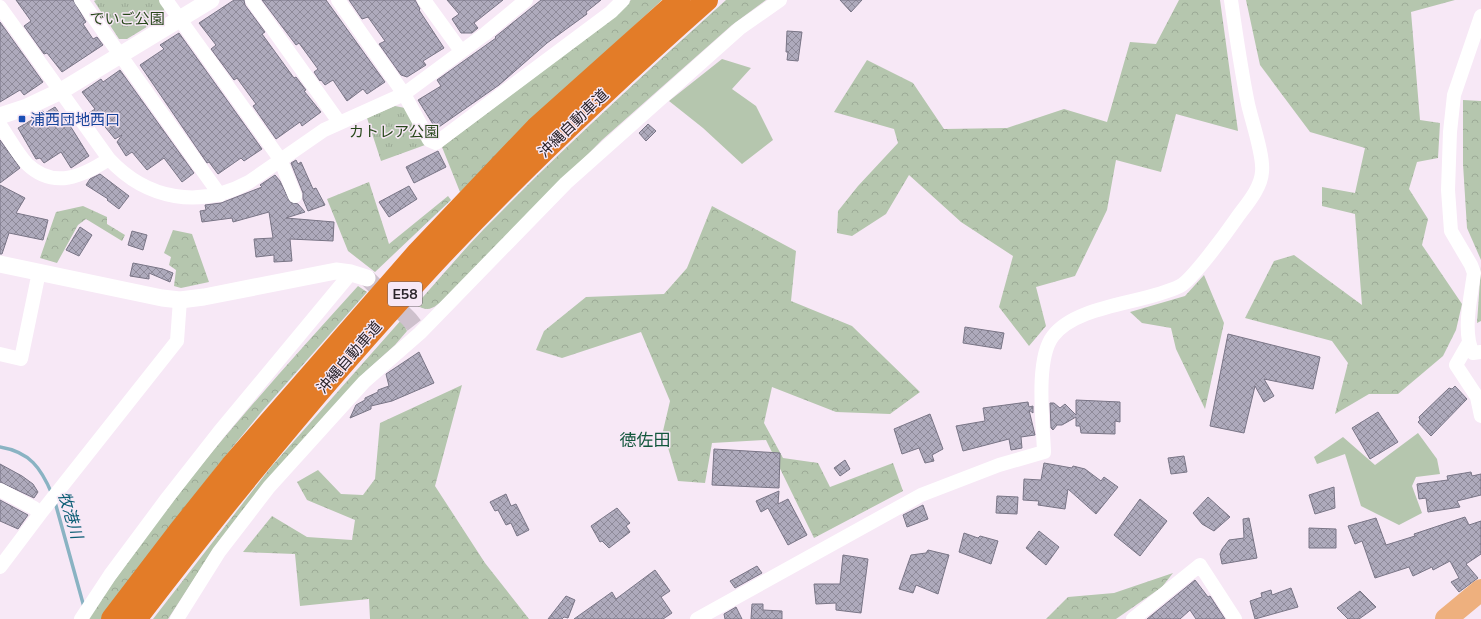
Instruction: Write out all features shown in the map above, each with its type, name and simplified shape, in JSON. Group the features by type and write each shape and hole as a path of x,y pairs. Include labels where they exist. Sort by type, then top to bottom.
{"highway":[{"name":"沖縄自動車道","path":"112,619 231,466 418,252 536,128 679,0"},
{"name":"沖縄自動車道","path":"136,619 247,477 350,356 433,264 490,204 595,102 707,0"}],"main road":[{"path":"1446,619 1481,590"}],"street":[{"path":"81,0 220,194"},
{"path":"166,0 280,159 295,196"},
{"path":"0,116 27,107 61,91 211,0"},
{"path":"252,0 339,122"},
{"path":"338,0 404,94 430,140 436,143 611,12 623,0"},
{"path":"425,0 461,51"},
{"path":"0,7 109,159 123,174 153,190 173,196 196,198 220,194 236,189 249,182 280,159 339,122 404,94 526,0"},
{"path":"177,619 219,552 269,487 364,382 420,333 566,183 740,28 780,0"},
{"path":"697,619 921,494 999,465 1044,452 1041,385 1046,352 1053,336 1066,324 1090,312 1133,302 1182,286 1227,232 1258,187 1262,172 1248,105 1231,0"},
{"path":"1481,16 1454,95 1450,132 1448,190 1451,231 1471,265 1474,273 1468,328 1468,344 1473,353 1481,352"},
{"path":"0,125 27,163 38,172 48,176 63,179 74,178 87,173 109,159"},
{"path":"0,264 180,300 204,297 336,271 359,276 219,432 172,491 110,575 81,619"},
{"path":"0,354 22,359 39,272"},
{"path":"0,567 177,341 180,300"},
{"path":"1468,344 1456,365 1477,397 1481,416"},
{"path":"0,490 34,508 40,514"},
{"path":"1133,619 1200,565 1234,619"}],"green space":[{"name":"でいご公園","path":"162,0 165,5 163,17 127,39 119,39 94,1"},
{"path":"631,0 662,0 583,73 460,192 442,147 600,28"},
{"path":"726,0 766,0 732,25 602,140 448,296 433,308 426,309 416,305 474,239 512,200 572,142"},
{"path":"1179,0 1220,0 1238,131 1176,114 1161,172 1116,160 1107,210 1075,276 1036,287 1046,326 1029,346 999,307 1013,256 961,222 909,175 886,214 852,236 837,233 838,211 858,186 898,143 894,129 834,112 867,60 913,83 944,129 1007,128 1064,109 1107,122 1130,42 1156,44"},
{"path":"1246,0 1455,0 1411,12 1420,120 1440,123 1438,158 1417,162 1409,189 1428,219 1422,245 1462,304 1456,330 1443,356 1398,394 1369,394 1335,414 1348,363 1332,341 1245,318 1274,261 1294,255 1362,305 1355,214 1322,206 1322,187 1355,193 1365,148 1310,132 1260,65"},
{"path":"722,59 751,68 732,89 756,106 773,140 742,164 703,128 669,101"},
{"path":"1463,100 1481,101 1481,260 1467,228 1463,164"},
{"name":"カトレア公園","path":"395,106 405,108 425,145 381,161 367,118"},
{"path":"369,182 389,244 448,196 451,200 375,272 348,251 327,199"},
{"path":"83,206 107,217 107,224 125,235 122,241 86,219 78,225 57,263 40,258 56,212"},
{"path":"712,206 796,251 791,301 852,326 920,392 890,414 836,412 772,387 764,423 783,458 818,463 830,487 893,463 903,491 814,538 766,440 712,443 705,483 678,481 663,431 670,401 641,332 562,358 536,350 544,331 586,297 664,294 687,268"},
{"path":"173,230 192,234 209,282 181,288 174,286 176,270 169,265 171,257 164,253"},
{"path":"1481,266 1481,321 1477,323"},
{"path":"1204,275 1224,323 1205,409 1176,349 1171,328 1142,323 1130,312 1185,296"},
{"path":"358,286 367,292 263,410 218,465 101,619 87,619 164,513 211,453"},
{"path":"402,319 407,331 395,345 366,371 321,420 212,551 168,619 153,619 271,467"},
{"path":"462,385 435,486 485,563 529,619 370,619 369,599 300,606 295,554 243,552 272,516 307,537 352,540 355,520 307,500 297,482 318,470 341,494 363,495 375,479 380,423"},
{"path":"1418,433 1437,459 1440,474 1416,477 1412,486 1422,513 1399,525 1361,506 1345,454 1317,464 1314,457 1343,437 1375,465"},
{"path":"1173,573 1162,587 1116,619 1046,619 1068,597 1114,593"}],"building":[{"path":"16,0 73,0 86,22 83,24 93,39 97,37 103,45 62,72 47,53 44,54 24,26 31,21"},
{"path":"234,0 244,0 245,5 265,32 262,34 294,78 296,77 306,90 304,91 321,112 302,126 300,122 276,139 253,106 256,104 237,78 234,80 211,49 216,45 199,23"},
{"path":"262,0 326,0 385,82 367,94 363,89 347,101 333,80 325,85 321,80 320,81 314,72 318,69 299,43 296,45"},
{"path":"349,0 415,0 420,9 419,10 444,48 423,61 426,65 407,77 401,75 379,44 385,41 368,17 362,19"},
{"path":"447,0 503,0 474,23 478,28 472,33 461,33 452,19 459,14"},
{"path":"541,0 601,0 586,12 587,14 547,43 499,85 436,129 418,100 441,86 437,80 496,38 495,37"},
{"path":"840,0 862,0 851,12"},
{"path":"0,22 43,82 24,95 20,90 0,102"},
{"path":"787,31 802,32 798,61 787,60"},
{"path":"179,33 262,149 244,161 241,158 218,174 209,162 207,163 140,65 164,49 160,45"},
{"path":"120,70 194,173 182,182 164,158 147,170 132,152 126,156 117,142 122,135 115,139 101,122 98,124 89,113 95,109 82,92 101,79 103,82"},
{"path":"55,107 68,125 69,124 89,156 71,168 61,152 44,163 40,158 36,159 18,128 35,118 33,116 43,111 45,113"},
{"path":"648,124 656,131 646,141 639,133"},
{"path":"0,140 20,168 0,183"},
{"path":"438,151 446,167 414,183 406,167"},
{"path":"296,160 298,164 301,162 313,189 316,188 325,205 308,211 303,199 303,193 291,163"},
{"path":"100,174 129,196 119,209 107,200 108,199 86,185 90,179"},
{"path":"275,175 280,181 290,202 298,204 305,212 286,218 334,222 333,241 290,239 292,261 274,262 274,255 256,257 254,239 273,238 269,212 233,222 232,218 202,222 200,211 206,210 205,205 221,203 262,187 260,185"},
{"path":"0,185 25,198 16,213 48,220 43,240 9,233 2,254 0,254"},
{"path":"409,186 417,199 389,217 379,202"},
{"path":"80,227 92,235 79,256 66,250"},
{"path":"132,231 147,235 143,250 128,245"},
{"path":"133,263 163,269 173,273 170,282 149,273 149,279 130,276"},
{"path":"965,327 1004,333 1001,349 963,343"},
{"path":"1228,334 1320,357 1313,389 1264,379 1274,396 1264,402 1255,386 1244,433 1210,426"},
{"path":"419,352 434,383 392,401 371,406 371,409 350,418 356,405 365,400 365,398 378,392 378,390 389,386 386,374"},
{"path":"1455,386 1467,399 1431,436 1418,422 1420,420 1419,417 1449,388 1452,389"},
{"path":"1076,400 1120,402 1120,422 1115,421 1115,434 1081,433 1080,426 1076,426 1076,417 1062,425 1057,425 1053,430 1051,428 1050,403 1054,403 1060,408 1065,404 1076,415"},
{"path":"1028,402 1029,407 1033,406 1033,413 1029,410 1035,435 1021,437 1022,448 1011,450 1009,439 963,451 956,426 985,421 983,408"},
{"path":"1378,412 1398,442 1370,459 1352,428"},
{"path":"930,414 943,449 932,455 934,461 925,463 919,448 902,454 894,429"},
{"path":"714,449 780,453 779,488 712,485"},
{"path":"1184,456 1187,472 1171,474 1168,458"},
{"path":"845,460 850,469 840,476 834,468"},
{"path":"1044,463 1072,468 1073,466 1085,469 1101,481 1104,477 1118,487 1096,514 1068,489 1065,509 1038,505 1039,501 1023,500 1024,479 1041,480"},
{"path":"0,464 33,484 38,492 34,498 0,482"},
{"path":"1471,472 1472,476 1481,474 1481,495 1457,501 1460,507 1428,512 1426,498 1419,499 1417,484 1448,480 1447,476"},
{"path":"1334,487 1335,508 1315,514 1309,495"},
{"path":"779,491 778,504 788,499 807,535 788,545 768,508 761,512 756,501"},
{"path":"506,494 511,506 516,504 529,530 517,536 511,523 506,525 498,510 495,511 490,502"},
{"path":"997,496 1018,497 1017,514 996,513"},
{"path":"1208,497 1230,517 1214,531 1202,524 1193,513"},
{"path":"1140,499 1167,521 1140,556 1114,535"},
{"path":"0,500 28,515 18,529 0,521"},
{"path":"923,505 928,519 907,527 903,515"},
{"path":"617,508 630,523 626,526 630,532 609,548 602,541 600,542 591,526"},
{"path":"1465,517 1469,525 1481,521 1481,554 1466,564 1478,578 1459,592 1451,582 1459,578 1450,561 1433,570 1432,567 1413,576 1409,567 1375,578 1362,541 1355,544 1348,526 1376,518 1386,545 1415,536 1414,534"},
{"path":"1249,518 1257,558 1222,564 1220,554 1222,549 1229,540 1244,538 1243,519"},
{"path":"1309,528 1336,529 1336,548 1309,548"},
{"path":"1039,531 1059,547 1046,565 1026,548"},
{"path":"964,533 978,538 980,536 998,541 991,564 959,552"},
{"path":"928,550 949,555 938,594 916,585 913,593 899,589 911,555 926,553"},
{"path":"843,555 868,559 861,613 836,610 836,603 816,604 814,584 840,584"},
{"path":"757,566 762,573 735,588 730,581"},
{"path":"655,570 670,591 661,597 672,613 663,619 574,619 612,592 616,599"},
{"path":"1195,580 1208,597 1210,596 1225,619 1196,619 1190,610 1180,619 1147,619"},
{"path":"1291,588 1298,607 1255,619 1250,601 1262,597 1261,593 1271,590 1272,595"},
{"path":"1360,591 1376,607 1359,619 1348,619 1337,608"},
{"path":"566,596 575,600 568,618 548,619"},
{"path":"752,604 763,604 763,610 782,611 782,619 751,619"},
{"path":"736,607 742,619 725,619 724,614"}],"waterway":[{"name":"牧港川","path":"0,447 10,449 27,457 39,469 52,494"},
{"name":"牧港川","path":"55,502 84,607"}],"tunnel":[{"path":"367,278 409,319 420,333"}],"place":[{"name":"浦西団地西口","path":"22,119"}],"district":[{"name":"徳佐田","path":"645,439"}]}
